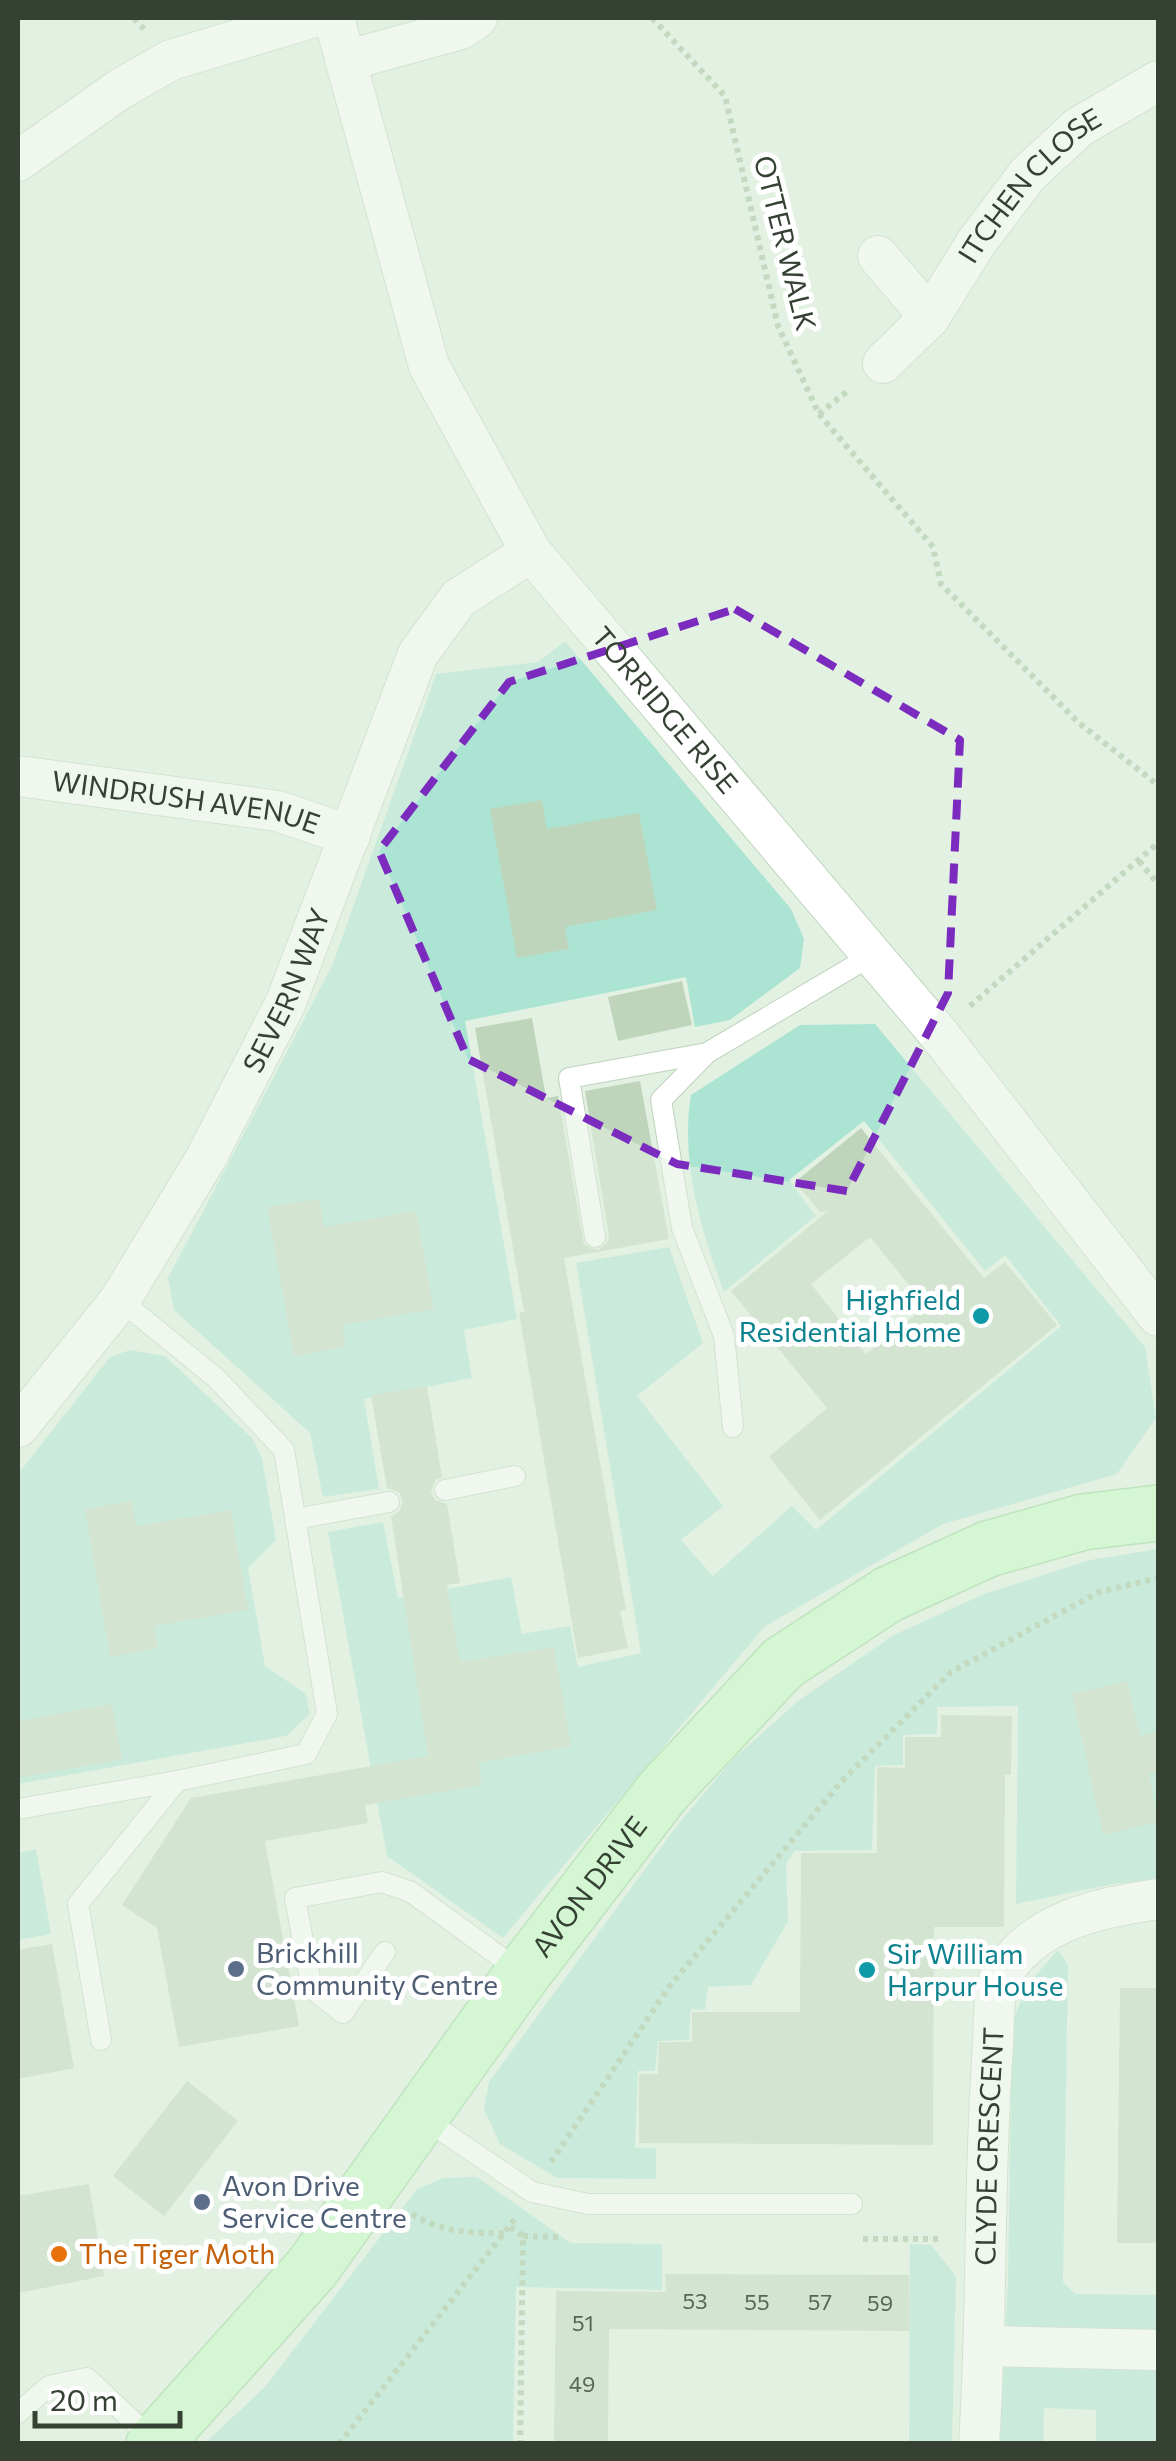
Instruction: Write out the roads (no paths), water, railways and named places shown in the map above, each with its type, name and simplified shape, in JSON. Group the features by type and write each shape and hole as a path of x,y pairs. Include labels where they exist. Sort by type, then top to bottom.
{"street":[{"path":"18,161 120,90 171,60 311,18"},
{"name":"TORRIDGE RISE","path":"334,18 430,366 531,552 938,1033 1158,1316"},
{"path":"345,62 460,28 477,18"},
{"name":"ITCHEN CLOSE","path":"883,363 930,317 976,243 1028,174 1080,127 1158,81"},
{"path":"878,256 930,317"},
{"name":"SEVERN WAY","path":"18,1426 120,1300 206,1158 286,1002 418,654 459,598 531,552"},
{"name":"WINDRUSH AVENUE","path":"18,776 278,811 350,836"},
{"name":"AVON DRIVE","path":"154,2443 312,2268 523,1973 663,1791 783,1662 888,1594 988,1549 1083,1522 1158,1513"},
{"name":"CLYDE CRESCENT","path":"979,2444 986,2346 991,2074 998,1980 1031,1940 1093,1909 1158,1899"},
{"path":"986,2346 1158,2350"}],"lane":[{"path":"734,1427 724,1336 682,1228 661,1100 707,1052 870,956"},
{"path":"594,1237 569,1078 707,1052"},
{"path":"18,1809 306,1754 327,1714 284,1450 216,1378 120,1300"},
{"path":"444,1490 516,1476"},
{"path":"294,1520 389,1502"},
{"path":"101,2040 78,1904 177,1781"},
{"path":"385,1952 344,2013 312,1989 294,1898 382,1882 411,1892 523,1973"},
{"path":"422,2117 532,2192 588,2204 852,2204"},
{"path":"18,2413 48,2386 87,2378 154,2443"}],"place":[{"name":"Highfield Residential Home","path":"981,1316"},
{"name":"Brickhill Community Centre","path":"236,1969"},
{"name":"Sir William Harpur House","path":"867,1970"},
{"name":"Avon Drive Service Centre","path":"202,2202"},
{"name":"The Tiger Moth","path":"59,2254"}]}
